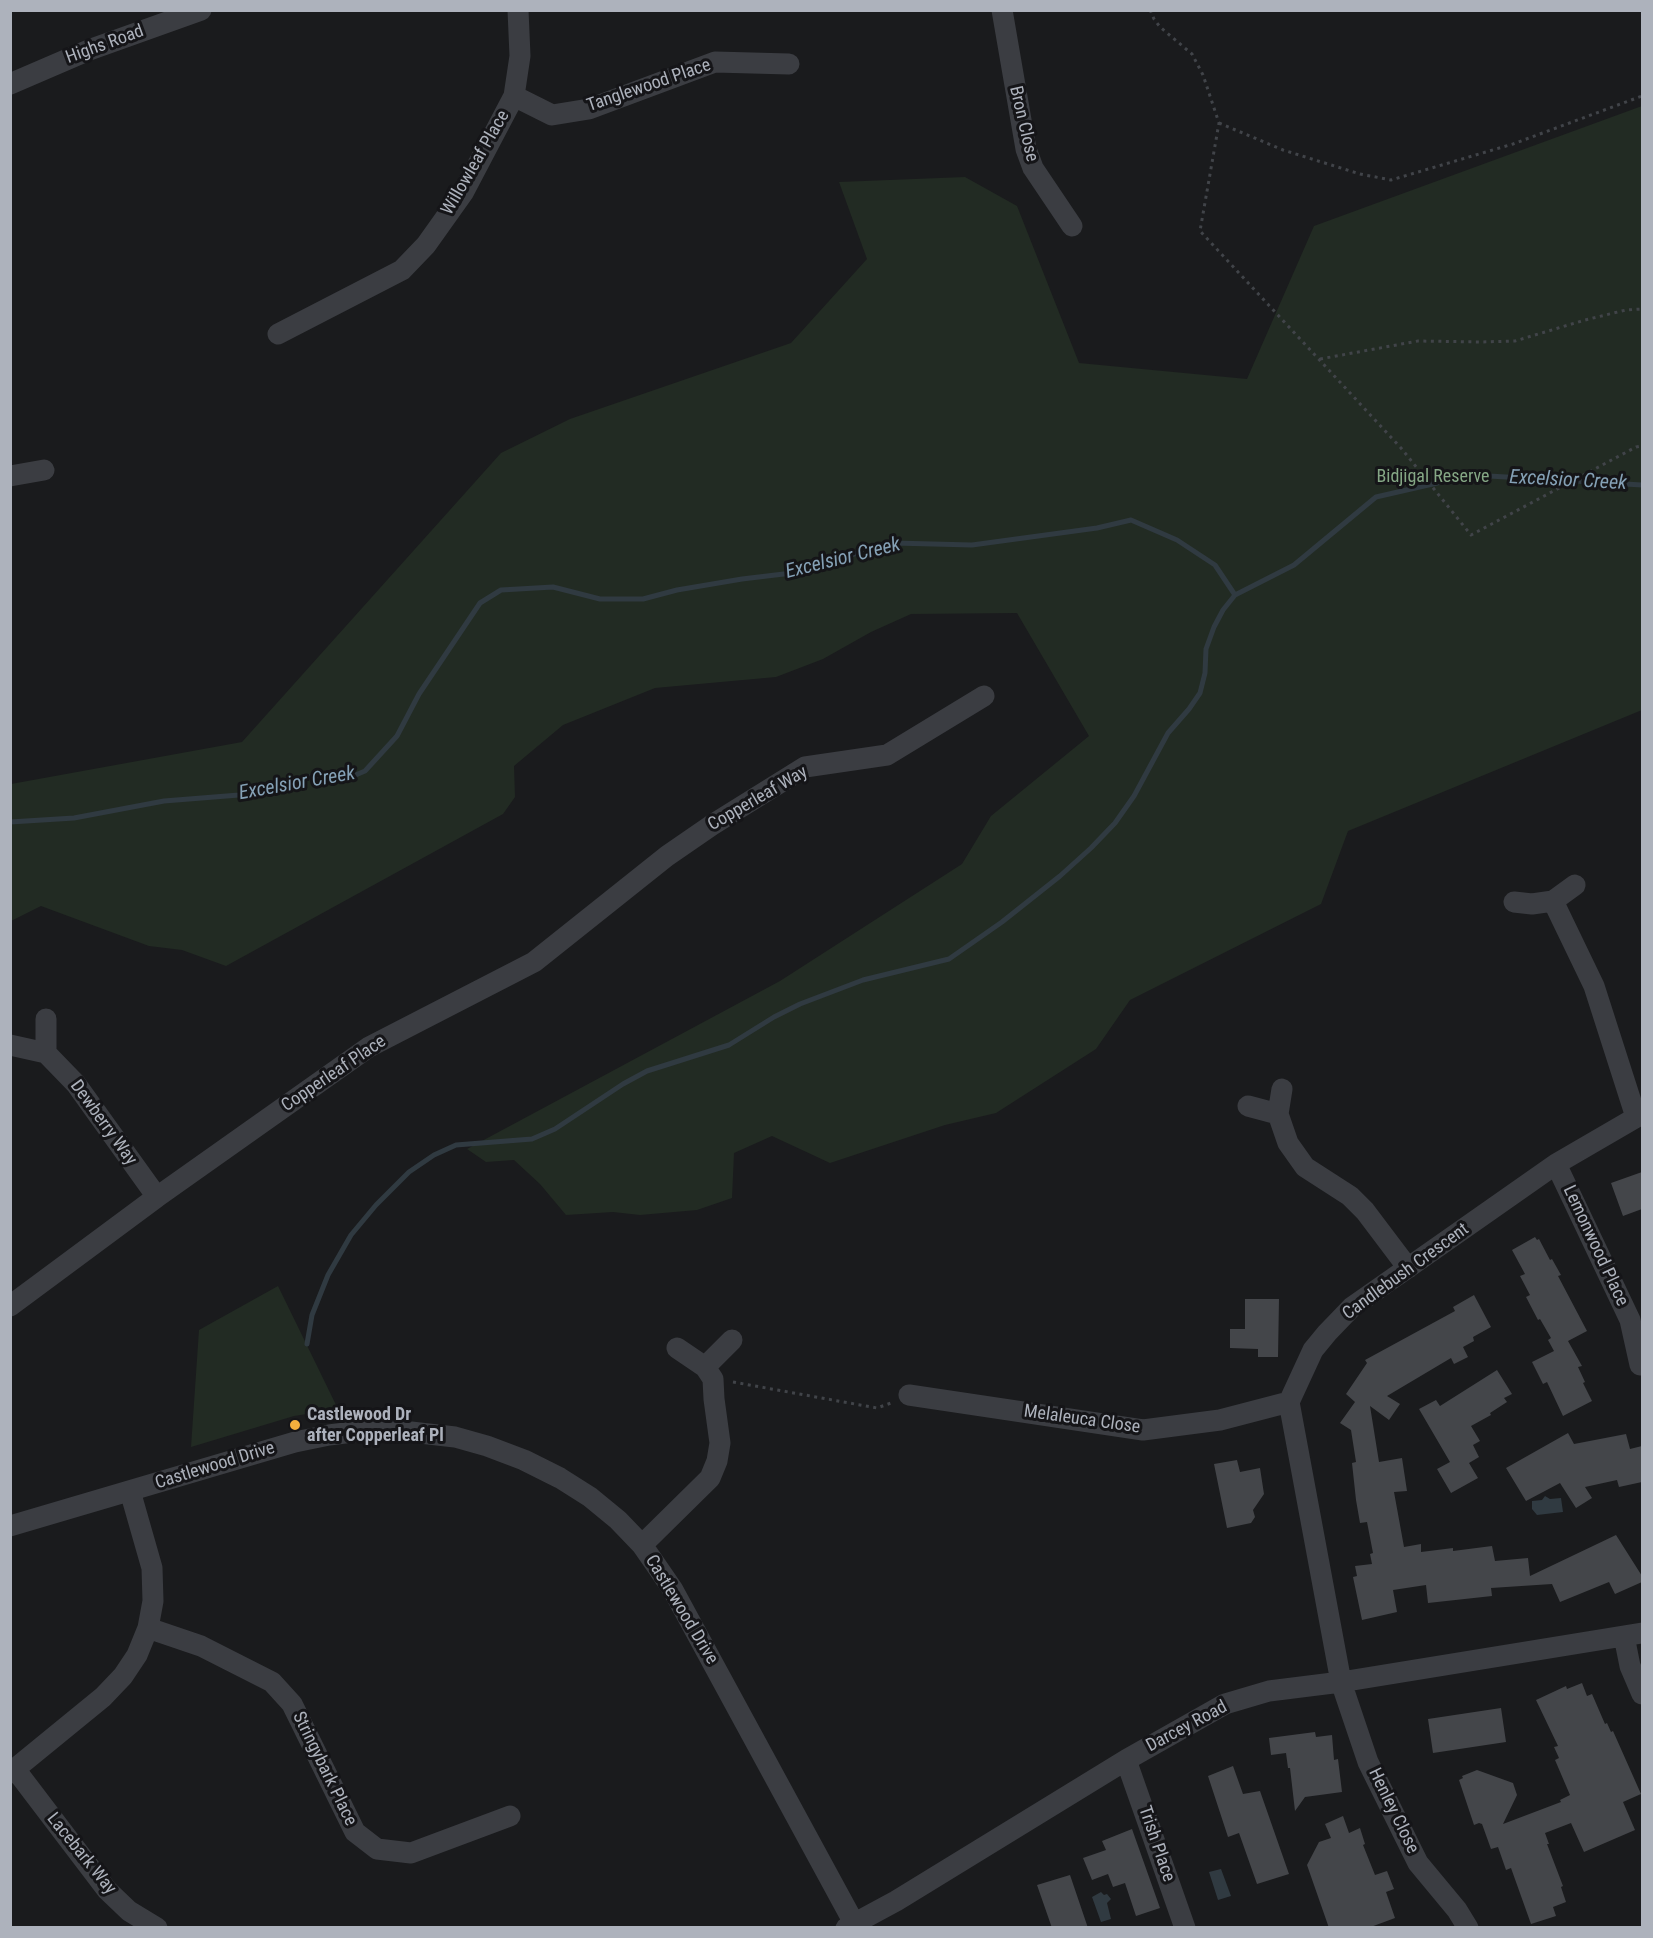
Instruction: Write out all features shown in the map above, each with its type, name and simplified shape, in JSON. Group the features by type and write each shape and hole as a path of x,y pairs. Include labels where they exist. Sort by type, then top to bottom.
{"street":[{"name":"Highs Road","path":"10,84 89,50 201,10"},
{"name":"Willowleaf Place","path":"278,334 402,270 426,245 463,193 514,96 520,56 518,10"},
{"name":"Bron Close","path":"1002,10 1026,149 1033,168 1072,226"},
{"name":"Tanglewood Place","path":"514,96 552,115 589,109 715,62 789,64"},
{"path":"10,476 45,470"},
{"name":"Copperleaf Way","path":"667,856 805,767 887,755 984,696"},
{"name":"Copperleaf Place","path":"10,1306 158,1197 369,1047 534,962 667,856"},
{"path":"1514,902 1532,904 1553,901 1575,885"},
{"path":"1553,901 1594,986 1639,1116"},
{"path":"10,1045 46,1053 46,1019"},
{"name":"Dewberry Way","path":"46,1053 76,1084 158,1197"},
{"path":"1282,1089 1278,1114 1288,1143 1305,1167 1350,1196 1365,1211 1408,1268"},
{"path":"1248,1106 1278,1114"},
{"name":"Candlebush Crescent","path":"1289,1402 1313,1350 1352,1307 1556,1164 1639,1116"},
{"name":"Lemonwood Place","path":"1556,1164 1630,1320 1640,1365"},
{"path":"709,1373 732,1340"},
{"path":"642,1545 710,1478 717,1461 720,1443 709,1373 677,1348"},
{"name":"Melaleuca Close","path":"909,1395 1143,1430 1220,1420 1289,1402"},
{"path":"1289,1402 1341,1682"},
{"name":"Castlewood Drive","path":"10,1526 295,1442 329,1435 369,1430 455,1437 524,1460 560,1478 590,1497 618,1520 642,1545 673,1590 850,1925"},
{"path":"13,1771 102,1697 123,1676 137,1655 148,1628 153,1601 152,1568 130,1491"},
{"name":"Stringybark Place","path":"148,1628 201,1646 272,1682 292,1704 355,1832 377,1849 411,1853 510,1816"},
{"path":"1633,1634 1630,1666 1642,1694"},
{"name":"Darcey Road","path":"850,1925 896,1901 1126,1760 1225,1704 1269,1691 1341,1682 1633,1634"},
{"name":"Henley Close","path":"1341,1682 1368,1762 1418,1863 1457,1910 1468,1928"},
{"name":"Trish Place","path":"1126,1760 1185,1928"},
{"name":"Lacebark Way","path":"13,1771 107,1890 129,1911 157,1928"}],"path":[{"path":"1150,10 1160,27 1192,54 1203,75 1219,123 1200,231 1401,448 1471,535 1636,447 1642,446"},
{"path":"1219,123 1283,150 1360,174 1391,180 1513,144 1642,96"},
{"path":"1320,359 1418,341 1515,341 1585,320 1626,310 1642,309"},
{"path":"709,1373 877,1408 909,1395"}],"green space":[{"name":"Bidjigal Reserve","path":"1642,106 1642,710 1348,831 1321,904 1130,1000 1096,1049 996,1113 945,1125 830,1163 772,1136 734,1153 732,1198 697,1210 640,1215 613,1212 566,1215 540,1184 514,1160 486,1162 467,1149 780,981 962,864 991,816 1089,736 1017,613 911,614 871,632 823,659 776,677 655,688 563,725 514,766 515,797 503,814 226,966 182,950 149,946 41,906 11,921 11,784 242,742 501,453 570,419 791,343 867,259 839,182 965,177 1017,206 1079,363 1247,379 1314,226"},
{"path":"278,1286 338,1409 294,1416 191,1447 199,1330"}],"shaded area":[{"path":"1545,1496 1550,1499 1561,1498 1563,1512 1537,1515 1532,1509 1532,1501 1542,1500"},
{"path":"1221,1869 1231,1896 1218,1900 1209,1872"},
{"path":"1101,1892 1104,1895 1107,1894 1111,1899 1107,1903 1111,1919 1101,1922 1092,1897"}],"building":[{"path":"1642,1172 1642,1209 1623,1216 1611,1183"},
{"path":"1535,1237 1539,1239 1561,1275 1558,1276 1587,1331 1568,1341 1582,1366 1578,1367 1592,1401 1563,1416 1547,1382 1543,1384 1532,1362 1554,1351 1548,1340 1551,1338 1526,1297 1530,1295 1520,1276 1525,1274 1512,1250"},
{"path":"1474,1295 1491,1327 1473,1337 1474,1341 1463,1347 1468,1357 1454,1364 1451,1358 1387,1396 1400,1404 1389,1420 1370,1406 1379,1462 1402,1458 1407,1491 1394,1492 1404,1547 1421,1544 1421,1552 1492,1546 1495,1561 1528,1558 1530,1576 1616,1535 1642,1576 1642,1582 1615,1594 1609,1582 1560,1602 1552,1584 1491,1588 1492,1596 1428,1603 1426,1585 1393,1590 1397,1612 1362,1620 1353,1577 1357,1576 1355,1566 1372,1564 1370,1554 1373,1553 1367,1522 1360,1523 1352,1463 1356,1462 1351,1430 1340,1423 1355,1402 1346,1394 1367,1363 1365,1360 1455,1311 1453,1307"},
{"path":"1245,1299 1279,1299 1278,1357 1258,1357 1258,1349 1230,1348 1230,1329 1245,1329"},
{"path":"1497,1370 1512,1394 1504,1398 1507,1402 1490,1413 1491,1415 1471,1426 1480,1441 1473,1445 1479,1457 1469,1463 1478,1478 1451,1493 1437,1469 1450,1462 1419,1409 1436,1400 1440,1406"},
{"path":"1568,1433 1574,1444 1626,1434 1630,1449 1642,1446 1642,1482 1619,1487 1617,1480 1585,1487 1592,1498 1576,1508 1560,1483 1526,1501 1506,1468"},
{"path":"1237,1460 1240,1472 1260,1468 1264,1494 1253,1510 1255,1517 1251,1523 1227,1528 1214,1464"},
{"path":"1582,1683 1587,1696 1592,1694 1605,1724 1607,1723 1611,1732 1613,1731 1641,1794 1623,1802 1635,1830 1584,1852 1571,1823 1545,1833 1566,1902 1553,1907 1556,1916 1531,1924 1511,1868 1506,1870 1498,1847 1491,1849 1482,1824 1474,1825 1459,1780 1463,1778 1462,1776 1477,1770 1513,1783 1517,1795 1503,1824 1561,1802 1560,1800 1570,1795 1555,1760 1559,1758 1554,1747 1558,1746 1536,1700 1566,1686 1567,1689"},
{"path":"1501,1708 1506,1742 1433,1753 1428,1719"},
{"path":"1315,1732 1316,1737 1332,1735 1334,1760 1338,1759 1342,1792 1305,1797 1295,1811 1286,1753 1271,1755 1269,1738"},
{"path":"1233,1766 1243,1794 1260,1791 1289,1874 1257,1884 1239,1833 1228,1837 1208,1776"},
{"path":"1343,1816 1349,1833 1360,1828 1365,1844 1363,1845 1375,1875 1387,1871 1394,1889 1386,1892 1395,1918 1368,1928 1329,1928 1307,1865 1319,1842 1331,1838 1325,1824"},
{"path":"1132,1829 1160,1908 1136,1916 1125,1883 1113,1887 1108,1874 1092,1880 1083,1858 1106,1850 1102,1841"},
{"path":"1070,1875 1088,1928 1052,1928 1037,1885"}],"waterway":[{"name":"Excelsior Creek","path":"10,822 74,818 164,801 239,795 273,788 298,779 321,775 346,779 365,771 397,736 419,694 480,603 501,590 553,587 600,599 643,599 677,590 742,579 817,570 854,554 894,543 972,545 1097,528 1131,520 1177,540 1215,565 1235,595 1294,565 1376,497 1472,475 1642,485"},
{"path":"307,1344 312,1315 328,1275 351,1235 376,1205 409,1172 434,1155 456,1145 532,1139 555,1129 623,1084 647,1071 729,1045 800,1004 863,980 949,959 1002,922 1060,876 1115,823 1134,796 1168,733 1200,693 1205,673 1206,649 1223,610 1235,595"}],"place":[{"name":"Castlewood Dr after Copperleaf Pl","path":"295,1425"}]}
